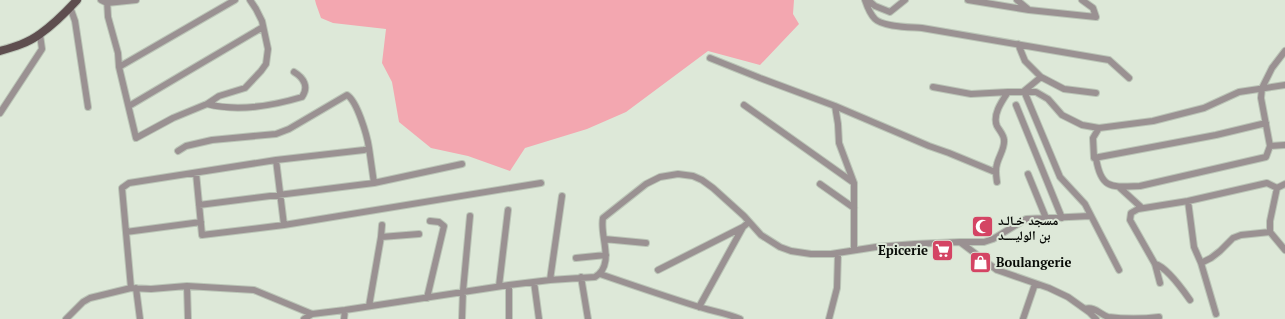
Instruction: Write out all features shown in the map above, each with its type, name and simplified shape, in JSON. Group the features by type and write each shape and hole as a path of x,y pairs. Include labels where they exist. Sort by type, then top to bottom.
{"main road":[{"path":"0,51 24,43 40,35 77,0"}],"street":[{"path":"136,0 105,1 118,53 119,67 136,138 173,118 207,104 219,96 245,88 261,71 266,64 268,49 263,27 256,9 250,0"},
{"path":"119,67 235,0"},
{"path":"866,0 875,6 890,12 906,0"},
{"path":"866,0 867,5 876,20 894,26 922,28 1109,60 1129,78"},
{"path":"968,0 1029,10 1096,17 1094,8 1082,0"},
{"path":"1017,0 1029,10"},
{"path":"70,7 75,22 88,107"},
{"path":"129,106 263,27"},
{"path":"0,113 42,49 40,35"},
{"path":"1018,44 1025,61 1041,77 1064,89 1096,93"},
{"path":"1099,128 1093,138 1094,158 1096,158 1099,172 1105,182 1119,187 1140,186 1266,157 1270,146 1261,98 1262,88 1272,68 1285,51"},
{"path":"710,58 835,106 995,172"},
{"path":"207,104 221,108 240,108 278,103 302,97 305,92 305,83 298,74 294,72"},
{"path":"1024,91 1041,77"},
{"path":"933,87 971,94 1024,91 1036,92 1048,99 1062,115 1082,125 1099,128 1152,121 1204,108 1239,92 1285,85"},
{"path":"1024,91 1060,177 1085,204 1119,270"},
{"path":"997,182 995,172 1004,139 995,122 996,114 1008,92"},
{"path":"178,151 186,146 212,140 276,134 289,129 347,95 351,98 358,112 369,148 374,183"},
{"path":"744,105 854,183"},
{"path":"1016,105 1062,218"},
{"path":"835,106 839,143 854,183 854,250"},
{"path":"1096,158 1216,135 1266,123"},
{"path":"1270,146 1285,145"},
{"path":"140,319 126,232 122,188 125,185 129,183 276,160 364,150 369,148"},
{"path":"276,160 284,225"},
{"path":"200,205 374,183 462,164"},
{"path":"196,173 202,235 284,225 541,183"},
{"path":"304,319 312,314 427,298 463,291 550,280 595,277 600,274 605,267 606,255 602,224 603,218 646,184 660,177 678,174 693,176 702,180 729,202 761,235 780,247 791,251 811,254 838,253 915,244 984,242 993,239 1026,219 1090,216"},
{"path":"1028,174 1046,218"},
{"path":"1160,283 1155,264 1130,220 1131,213 1142,208 1188,201 1267,183 1277,188"},
{"path":"820,184 854,208"},
{"path":"1277,188 1285,184"},
{"path":"1119,187 1142,208"},
{"path":"1277,188 1270,221 1270,232 1285,250"},
{"path":"550,280 562,196"},
{"path":"1188,201 1194,247 1201,263 1216,314"},
{"path":"499,286 508,210"},
{"path":"462,319 470,216"},
{"path":"427,298 444,226 439,222 430,221"},
{"path":"126,232 201,222"},
{"path":"658,270 743,227 749,222"},
{"path":"369,306 382,224"},
{"path":"699,307 743,227"},
{"path":"1201,263 1220,251 1232,238 1241,235 1270,232"},
{"path":"381,237 419,234"},
{"path":"604,239 646,243"},
{"path":"960,242 997,270 1068,297 1096,319"},
{"path":"829,319 837,288 838,253"},
{"path":"576,258 606,255"},
{"path":"1155,264 1163,268 1181,287 1190,300"},
{"path":"600,274 699,307 732,315 740,319"},
{"path":"581,278 588,319"},
{"path":"534,282 539,319"},
{"path":"1023,319 1035,284"},
{"path":"509,285 509,319"},
{"path":"187,286 188,319"},
{"path":"66,319 83,302 90,298 134,288 151,289 187,286 254,290 312,314"},
{"path":"1085,309 1091,308 1109,317 1121,319 1159,317"},
{"path":"344,319 345,310"}],"shaded area":[{"path":"315,0 794,0 793,14 799,24 760,65 708,51 626,112 587,129 525,148 510,171 468,156 431,148 399,122 392,82 382,63 386,29 333,23 321,18"}],"place":[{"name":"مسجد خـالـد بن الوليــــد","path":"982,227"},
{"name":"Epicerie","path":"943,250"},
{"name":"Boulangerie","path":"981,262"}]}
